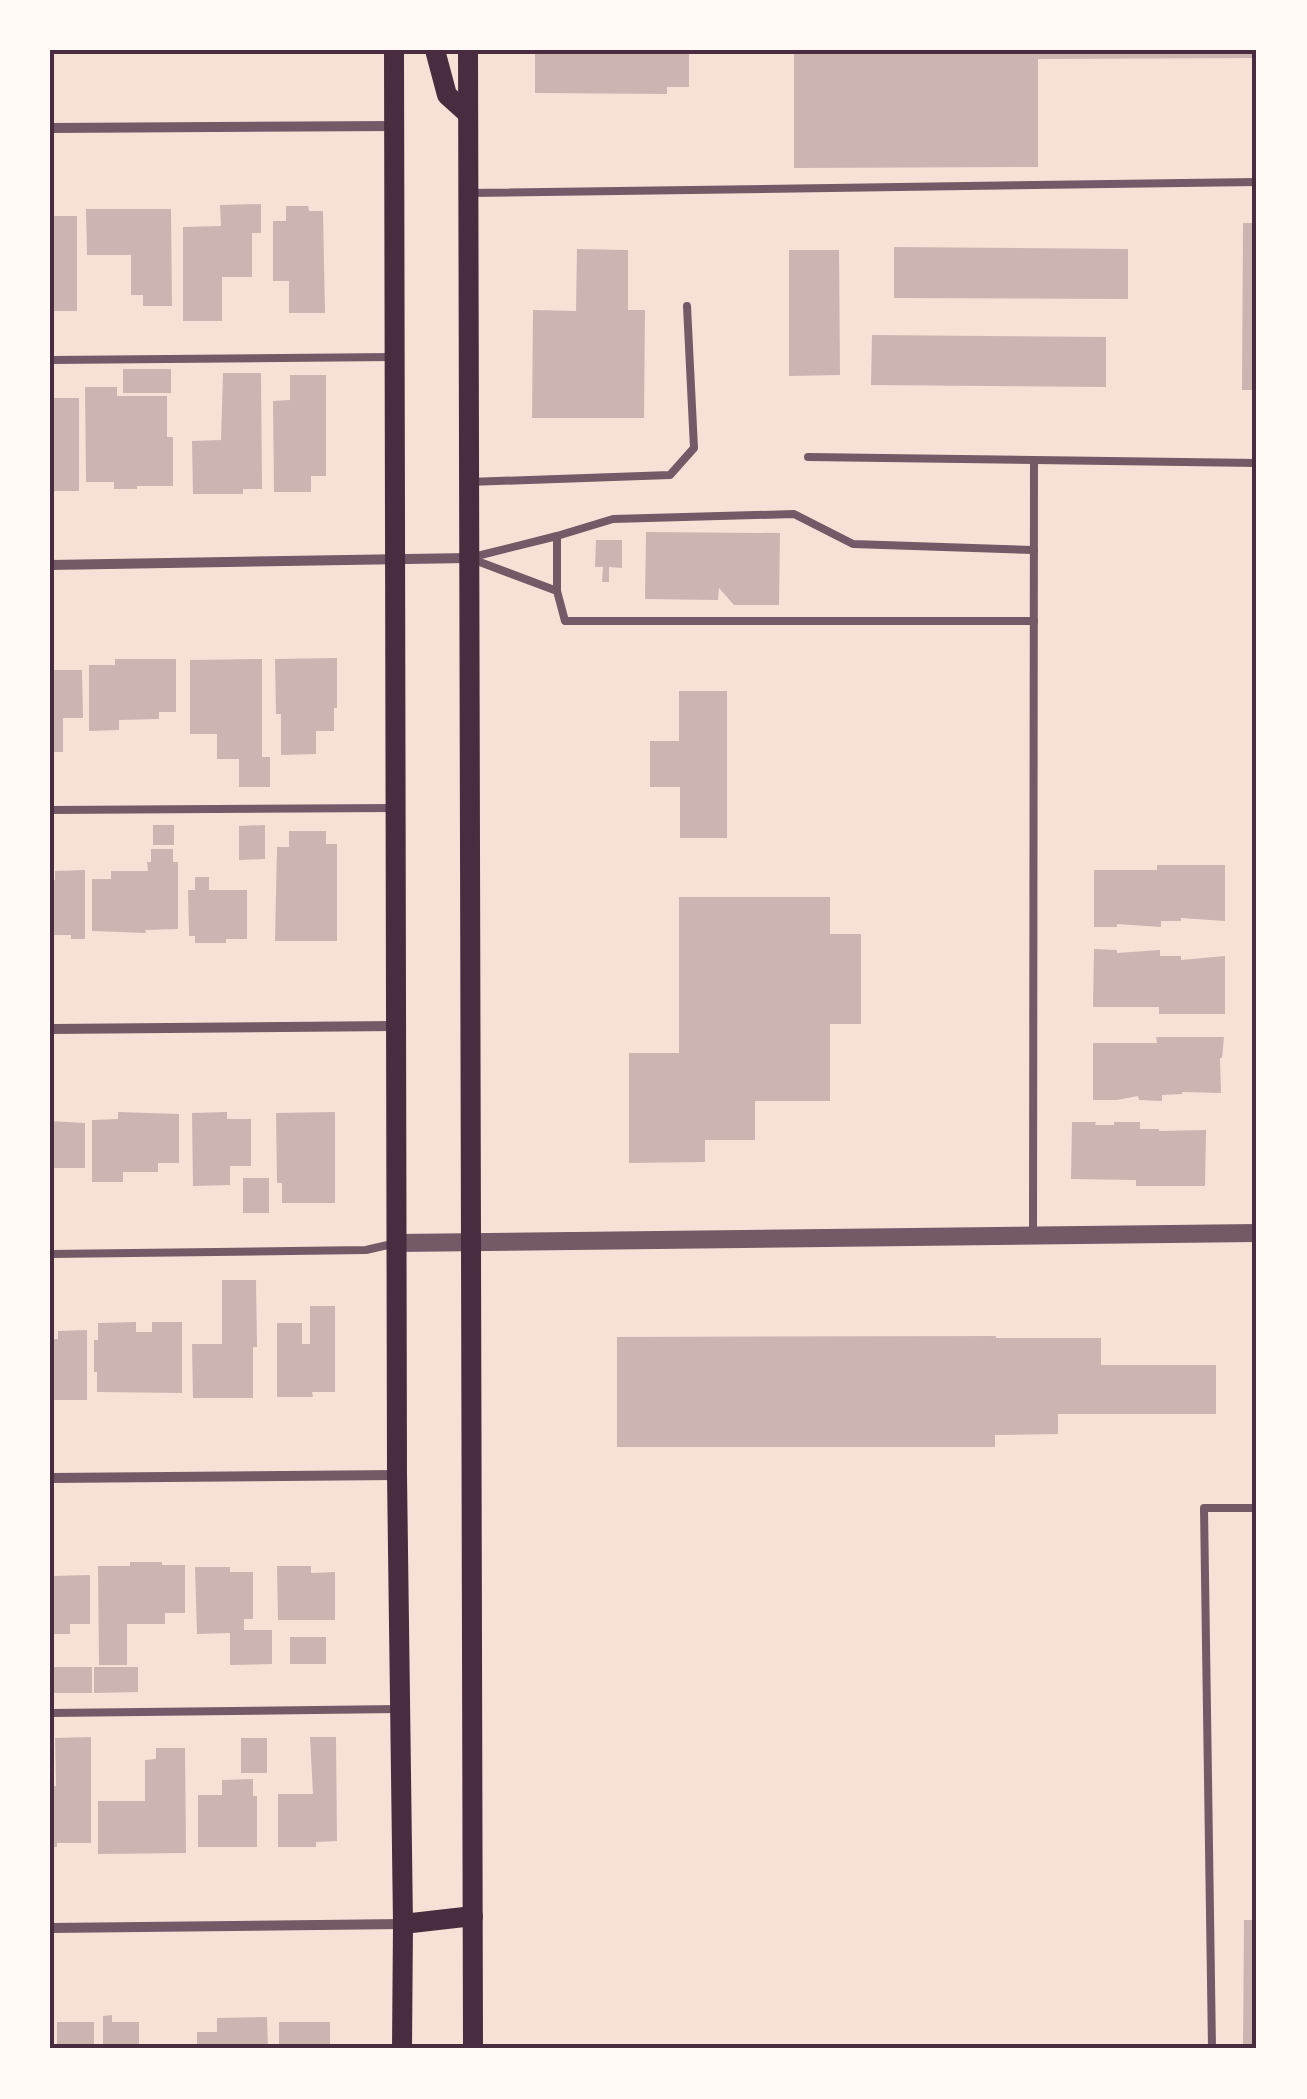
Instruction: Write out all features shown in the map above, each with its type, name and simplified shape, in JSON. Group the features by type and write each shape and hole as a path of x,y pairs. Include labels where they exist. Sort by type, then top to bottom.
{"main road":[{"path":"394,50 396,1475 402,2049"},
{"path":"434,50 448,94 468,114"},
{"path":"468,50 473,2049"},
{"path":"403,1924 472,1916"}],"street":[{"path":"50,128 394,126"},
{"path":"50,565 469,558"},
{"path":"50,1029 396,1026"},
{"path":"396,1243 1257,1234"},
{"path":"50,1478 396,1475"},
{"path":"50,1928 403,1924"}],"lane":[{"path":"468,193 1257,182"},
{"path":"469,482 670,476 694,448 688,306"},
{"path":"50,360 394,358"},
{"path":"808,457 1257,463"},
{"path":"1033,1235 1034,460"},
{"path":"469,558 612,519 794,514 853,544 1034,550"},
{"path":"556,536 556,592 565,622 1034,621"},
{"path":"469,558 556,592"},
{"path":"50,810 396,808"},
{"path":"50,1254 366,1250 396,1243"},
{"path":"1212,2049 1204,1508 1257,1508"},
{"path":"50,1713 400,1710"}],"building":[{"path":"535,50 689,50 689,87 667,87 667,94 535,93"},
{"path":"794,50 1257,50 1257,58 1038,59 1038,167 794,168"},
{"path":"261,204 261,233 252,233 252,277 222,277 222,321 183,321 183,227 221,226 220,205"},
{"path":"286,206 323,211 325,313 289,313 289,281 273,281 273,221 286,221"},
{"path":"86,209 171,209 172,306 143,306 143,295 131,295 131,255 87,255"},
{"path":"50,216 77,216 77,311 50,311"},
{"path":"1243,223 1257,223 1257,390 1242,390"},
{"path":"894,247 1128,249 1128,299 894,298"},
{"path":"577,249 628,250 628,310 645,310 644,418 532,418 533,310 576,311"},
{"path":"789,250 839,250 840,375 789,376"},
{"path":"872,335 1106,337 1106,387 871,385"},
{"path":"123,369 171,369 171,393 123,393"},
{"path":"223,373 261,373 262,489 243,489 243,494 193,494 192,441 221,440"},
{"path":"290,375 326,375 326,476 311,476 311,492 274,492 273,401 290,400"},
{"path":"85,387 117,387 117,396 167,396 167,437 173,437 173,486 114,489 114,482 86,482"},
{"path":"50,398 79,398 79,491 50,491"},
{"path":"646,532 780,533 779,605 734,605 719,588 718,600 645,599"},
{"path":"596,540 622,540 622,568 609,567 609,582 602,582 603,567 595,567"},
{"path":"337,658 334,731 316,731 316,754 281,755 275,659"},
{"path":"115,659 176,659 176,712 159,712 159,719 119,720 119,730 89,731 89,665 115,665"},
{"path":"262,659 262,757 270,757 270,787 239,787 239,759 217,759 217,734 190,734 190,660"},
{"path":"50,670 82,670 83,718 63,718 63,752 50,752"},
{"path":"679,691 727,691 727,838 680,838 680,787 650,787 650,741 679,741"},
{"path":"153,825 174,825 174,845 153,845"},
{"path":"265,825 265,859 239,860 239,826"},
{"path":"289,831 326,831 326,844 337,844 337,941 275,941 277,847 289,847"},
{"path":"151,849 173,849 173,862 178,862 178,929 145,930 146,933 92,931 92,879 111,879 111,871 148,871"},
{"path":"1157,865 1225,865 1225,921 1181,918 1161,921 1161,927 1094,927 1094,870 1157,870"},
{"path":"85,870 85,939 50,935 50,880 55,880 55,871"},
{"path":"195,877 209,877 209,890 247,890 247,939 195,943 195,936 189,936 188,890 195,890"},
{"path":"679,897 830,897 830,934 861,934 861,1024 830,1024 830,1101 755,1101 755,1140 705,1140 705,1162 629,1163 629,1053 679,1053"},
{"path":"1094,949 1117,953 1160,950 1160,956 1181,956 1181,960 1225,956 1225,1014 1159,1014 1159,1007 1093,1007"},
{"path":"1156,1037 1224,1037 1221,1093 1182,1092 1162,1095 1162,1101 1139,1100 1138,1096 1093,1100 1093,1043 1157,1043"},
{"path":"118,1112 179,1114 179,1163 158,1163 158,1172 123,1172 123,1182 92,1182 92,1120 118,1119"},
{"path":"227,1112 227,1119 251,1119 251,1166 230,1166 230,1185 193,1186 192,1113"},
{"path":"335,1112 335,1203 282,1203 282,1183 277,1183 276,1113"},
{"path":"50,1121 85,1123 85,1168 50,1168"},
{"path":"1072,1122 1140,1122 1140,1129 1206,1130 1205,1186 1136,1186 1136,1180 1071,1179"},
{"path":"243,1178 269,1178 269,1213 243,1213"},
{"path":"222,1280 256,1280 253,1398 193,1398 192,1344 222,1344"},
{"path":"310,1306 335,1306 335,1392 312,1392 313,1397 277,1397 277,1323 302,1323 302,1344 310,1344"},
{"path":"136,1322 136,1332 152,1332 152,1322 182,1322 182,1393 97,1392 94,1340 98,1340 98,1323"},
{"path":"87,1330 87,1400 50,1400 50,1339 58,1339 58,1331"},
{"path":"617,1337 1101,1338 1101,1365 1216,1365 1216,1414 1058,1414 1058,1434 995,1435 995,1447 617,1447"},
{"path":"130,1562 185,1565 185,1613 165,1613 165,1624 127,1624 127,1665 99,1665 98,1566 130,1566"},
{"path":"277,1566 311,1566 311,1573 335,1572 335,1620 278,1620"},
{"path":"195,1567 230,1567 230,1572 253,1572 253,1619 244,1619 244,1630 272,1630 272,1664 230,1665 230,1633 197,1634"},
{"path":"90,1575 90,1624 70,1624 70,1634 50,1634 50,1576"},
{"path":"290,1637 326,1637 326,1664 290,1664"},
{"path":"50,1667 92,1667 92,1693 50,1693"},
{"path":"94,1667 138,1667 138,1692 94,1693"},
{"path":"91,1737 91,1843 57,1843 57,1847 50,1847 50,1786 56,1786 55,1738"},
{"path":"310,1737 336,1737 337,1841 316,1842 316,1847 278,1847 278,1794 313,1794"},
{"path":"241,1738 267,1738 267,1773 241,1773"},
{"path":"156,1748 185,1748 186,1853 98,1854 98,1801 145,1801 145,1760 156,1759"},
{"path":"253,1779 257,1847 198,1847 198,1795 222,1795 222,1780"},
{"path":"1244,1920 1257,1920 1257,2049 1243,2049"},
{"path":"112,2015 112,2022 139,2022 139,2049 103,2049 103,2016"},
{"path":"267,2017 268,2049 197,2049 197,2032 217,2032 217,2018"},
{"path":"57,2022 94,2022 94,2049 57,2049"},
{"path":"279,2022 330,2022 330,2049 279,2049"}]}
